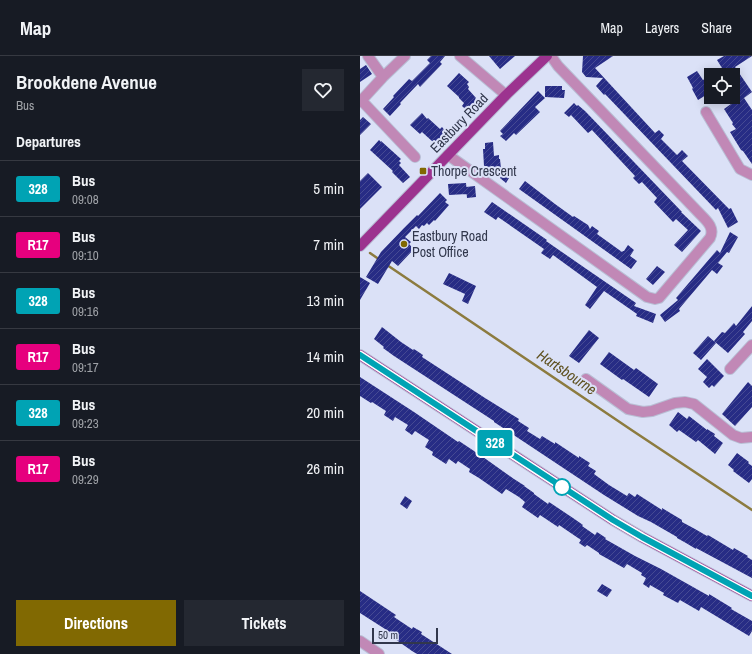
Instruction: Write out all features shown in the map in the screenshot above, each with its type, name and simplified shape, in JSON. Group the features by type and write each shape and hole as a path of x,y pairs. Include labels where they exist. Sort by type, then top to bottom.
{"main road":[{"name":"Eastbury Road","path":"360,246 506,95 547,56"},
{"path":"360,355 613,520 752,596"}],"street":[{"path":"368,56 383,77"},
{"path":"405,56 383,77 361,102 416,157"},
{"path":"460,56 506,95"},
{"path":"448,155 647,297 655,299 660,298 710,238 712,233 711,226 558,66 551,56"},
{"path":"706,112 740,169 752,175"},
{"path":"730,369 748,356 752,345"},
{"path":"586,379 628,409 642,412 652,411 675,402 694,404 733,435 741,438 752,437"},
{"path":"360,641 379,654"}],"building":[{"path":"431,56 445,56 440,62 442,64 420,87 418,84 390,116 383,109 409,79 412,81 430,63 427,60"},
{"path":"489,56 515,56 500,69"},
{"path":"583,56 613,56 595,68 655,133 659,130 664,135 661,139 677,155 682,150 688,156 682,161 729,209 731,208 738,222 728,228 718,208 716,210 596,86 603,78 586,77 582,72"},
{"path":"724,56 752,56 735,67 736,68 722,68 717,60"},
{"path":"366,65 372,74 360,82 360,69"},
{"path":"697,71 704,79 704,96 698,100 687,77"},
{"path":"459,73 469,82 467,84 469,87 468,89 481,106 472,115 462,106 464,103 459,97 447,86"},
{"path":"740,74 752,92 744,98 752,110 752,164 730,132 736,129 724,109 731,104 740,104"},
{"path":"545,86 562,86 562,90 565,90 564,98 545,97"},
{"path":"538,91 545,98 535,107 540,112 516,135 514,133 506,141 500,136 503,134 500,131"},
{"path":"574,103 585,111 701,231 682,252 674,245 688,230 676,219 673,222 654,202 657,198 642,182 639,184 633,178 635,176 592,130 588,133 571,115 569,117 564,113"},
{"path":"422,113 440,129 442,127 447,133 437,143 435,141 433,142 422,132 420,134 410,125"},
{"path":"363,117 371,124 360,135 360,120"},
{"path":"379,140 401,159 399,161 401,163 399,165 410,177 403,183 392,172 393,171 370,150"},
{"path":"493,142 494,156 499,155 501,169 487,170 487,166 484,166 483,149 485,149 485,143"},
{"path":"506,169 512,173 506,183 500,178"},
{"path":"368,173 382,187 360,209 360,181"},
{"path":"525,181 573,217 574,216 588,225 590,229 592,226 599,231 597,234 622,252 628,245 634,250 630,256 637,261 631,269 519,189"},
{"path":"466,183 467,194 449,195 448,184"},
{"path":"475,186 476,197 467,198 466,187"},
{"path":"440,193 447,200 445,202 449,205 435,221 434,220 429,225 427,223 424,226 422,225 419,229 416,226 405,237 411,242 409,244 414,249 398,266 392,261 378,284 366,277 381,252"},
{"path":"492,202 636,303 634,306 656,314 653,323 636,316 637,314 604,291 590,309 585,305 597,287 553,255 550,259 541,253 544,249 498,217 496,220 484,212"},
{"path":"730,232 738,237 729,253 727,252 718,263 723,266 717,274 712,270 679,309 680,311 665,322 660,315 678,300 676,298 717,250 720,253"},
{"path":"657,266 665,272 653,285 646,279"},
{"path":"449,273 476,286 468,304 462,301 465,294 443,284"},
{"path":"360,277 370,283 360,300"},
{"path":"752,306 752,321 743,332 745,334 728,353 714,341 722,332 725,333 734,323 736,326"},
{"path":"382,327 401,342 423,355 422,357 519,419 518,421 529,428 527,431 540,439 542,436 555,444 555,442 579,458 579,456 590,463 588,466 596,471 594,474 609,485 627,496 629,493 635,497 637,494 707,536 708,535 733,550 734,548 748,556 747,557 752,560 752,578 696,549 604,495 394,356 374,339"},
{"path":"589,330 599,338 579,363 569,356"},
{"path":"708,336 716,343 701,360 693,353"},
{"path":"609,352 634,370 636,368 658,384 649,397 600,364"},
{"path":"707,359 724,376 714,387 712,385 709,388 703,382 707,377 698,369"},
{"path":"360,377 483,457 548,504 549,502 595,535 597,532 606,538 605,539 709,596 709,594 752,621 752,631 749,636 701,607 699,611 680,600 678,603 663,595 664,593 650,585 649,588 643,584 646,578 641,575 642,573 627,564 624,568 599,554 587,545 585,547 579,543 581,540 559,525 558,527 540,515 538,518 522,507 525,502 506,489 502,494 469,472 470,469 458,461 456,464 449,459 446,464 432,455 433,452 425,447 429,440 415,431 412,435 405,430 408,425 395,417 393,421 384,415 386,411 360,396"},
{"path":"748,382 752,386 752,407 735,426 722,414"},
{"path":"678,412 687,419 689,416 707,430 715,434 714,436 723,443 715,454 698,440 696,442 679,430 677,432 669,425"},
{"path":"737,453 752,466 752,479 749,483 733,471 734,470 728,465"},
{"path":"405,496 412,501 407,509 400,504"},
{"path":"602,584 612,590 607,597 597,591"},
{"path":"360,591 396,615 394,617 412,629 413,627 422,632 421,634 452,654 417,654 412,651 395,639 396,636 360,613"}],"waterway":[{"name":"Hartsbourne","path":"370,253 380,260"},
{"name":"Hartsbourne","path":"387,265 752,510"}],"bus line":[{"name":"328","path":"360,355 613,520 752,596"}],"place":[{"name":"Thorpe Crescent","path":"423,171"},
{"name":"Eastbury Road Post Office","path":"404,244"}]}
